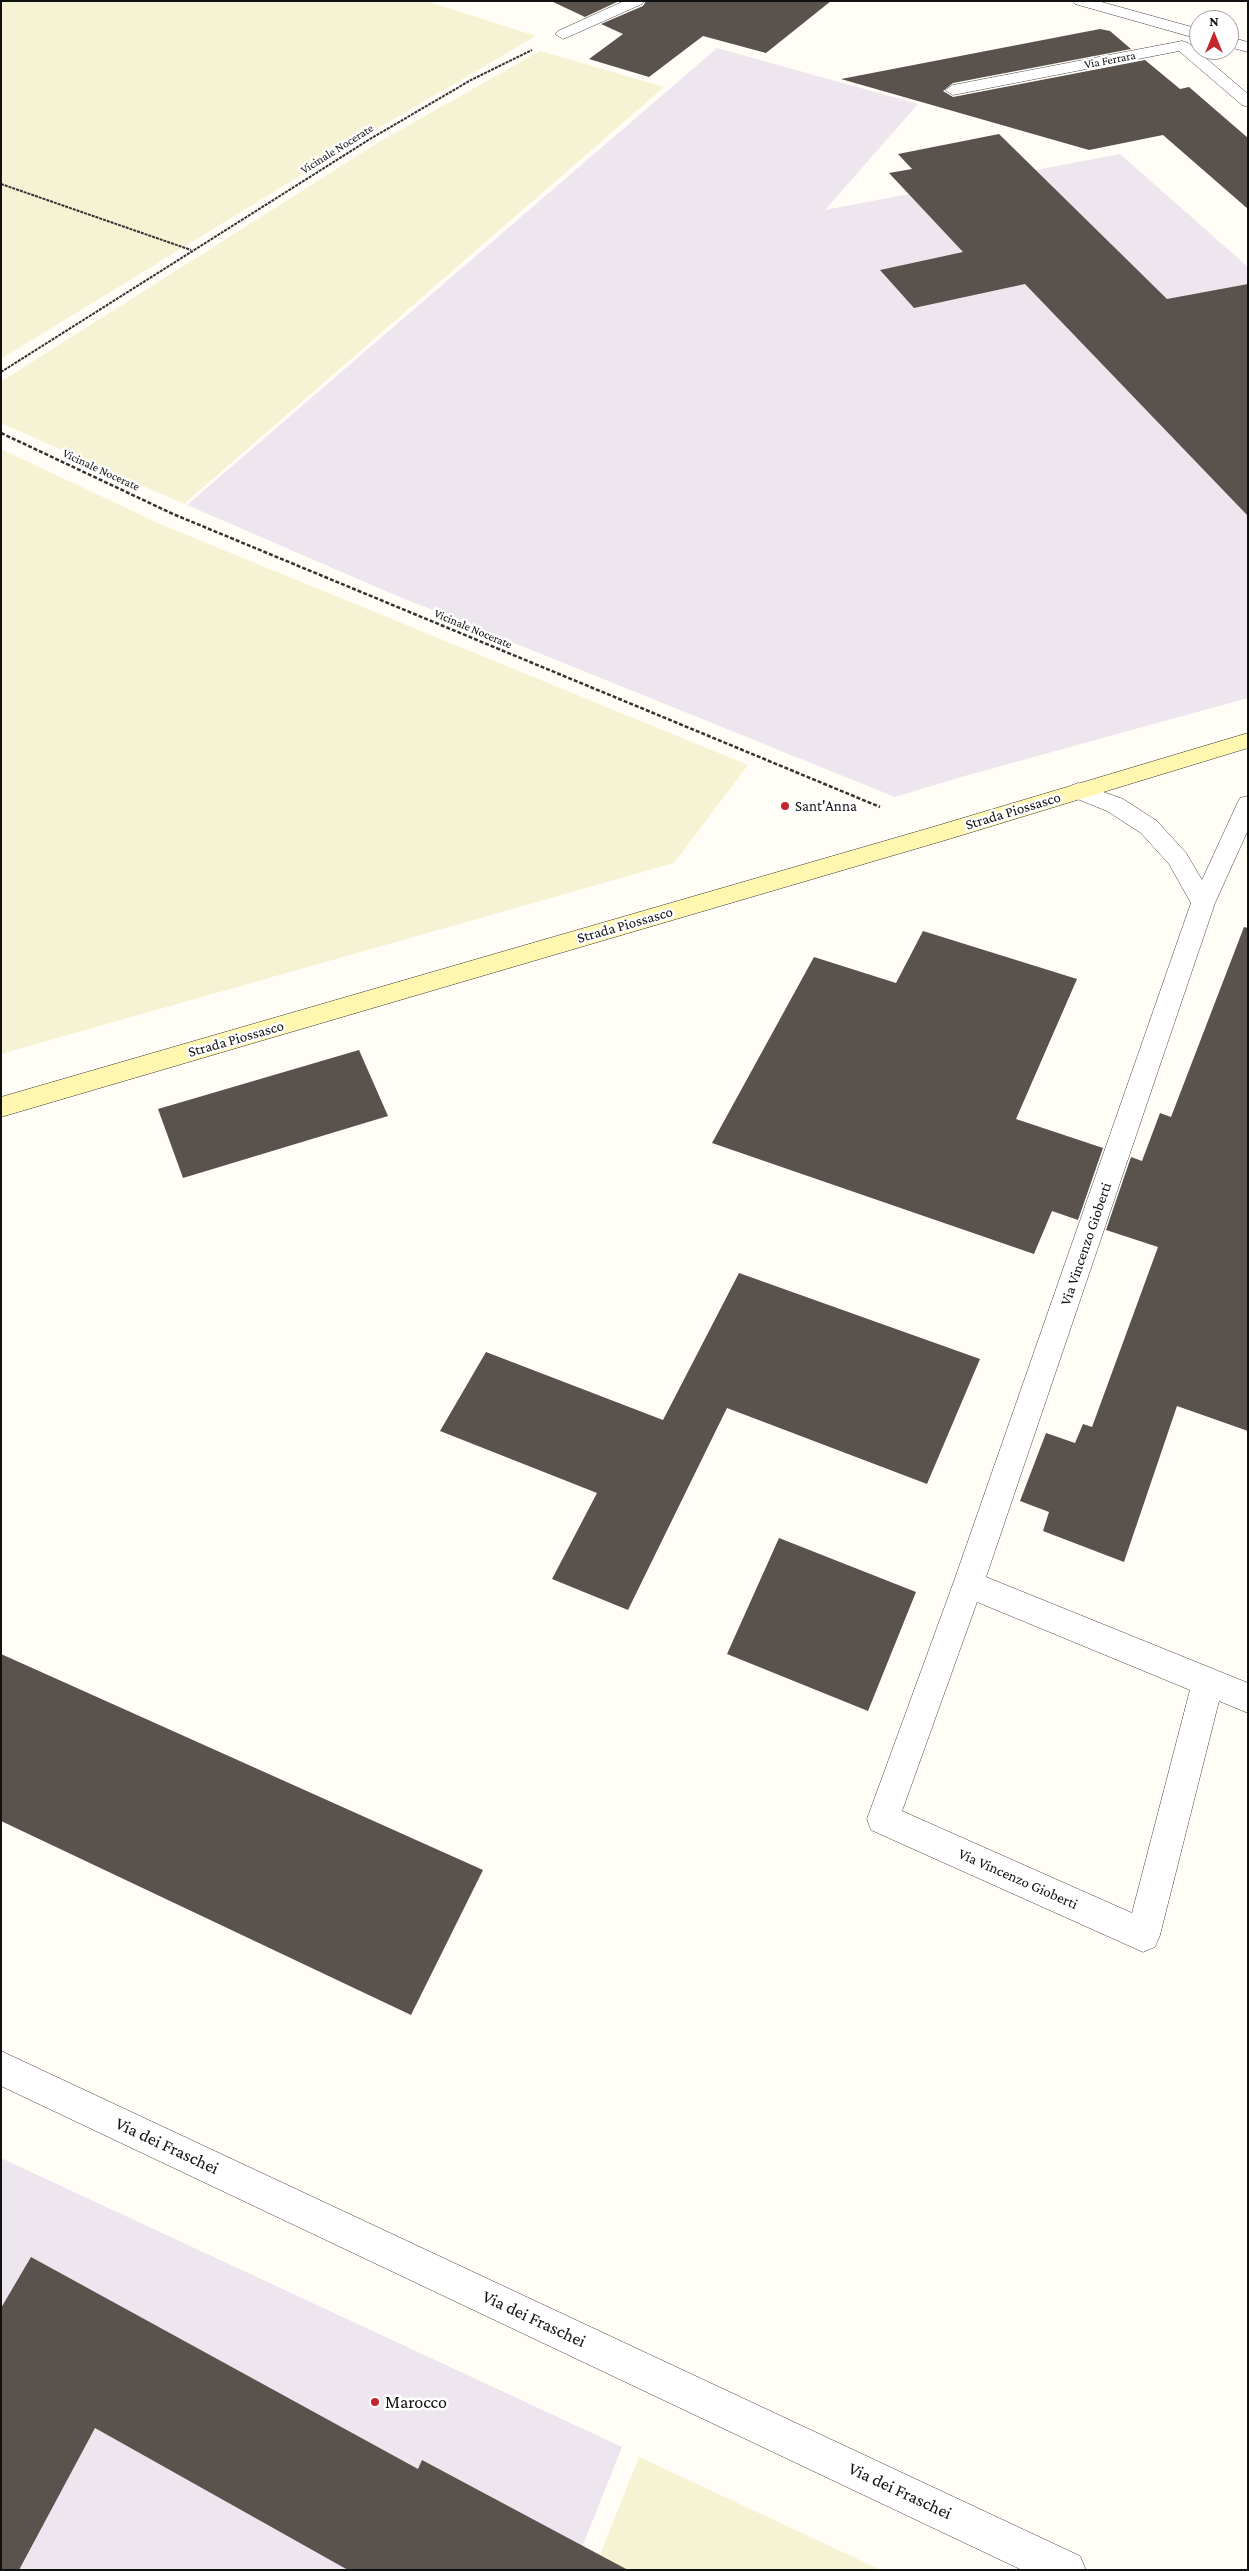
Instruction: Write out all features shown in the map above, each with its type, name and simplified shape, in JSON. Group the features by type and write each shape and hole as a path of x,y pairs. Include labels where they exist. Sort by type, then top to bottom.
{"street":[{"path":"564,34 637,1"},
{"path":"1080,1 1189,31"},
{"name":"Via Ferrara","path":"953,90 1182,46 1248,102"},
{"name":"Strada Piossasco","path":"1,1107 941,833 1248,740"},
{"path":"1078,791 1115,805 1148,827 1178,859 1203,903"},
{"name":"Via Vincenzo Gioberti","path":"1208,1682 1143,1935 883,1819 968,1584 1203,903 1248,804"},
{"path":"968,1584 1248,1698"},
{"name":"Via dei Fraschei","path":"1,2068 1066,2570"}],"path":[{"name":"Vicinale Nocerate","path":"1,372 370,138 471,80 564,34"},
{"path":"1,184 191,251"},
{"name":"Vicinale Nocerate","path":"1,433 173,514 941,833"}],"shaded area":[{"path":"1,1 426,1 536,36 365,136 1,359"},
{"path":"717,48 918,104 825,210 1120,154 1248,267 1248,698 895,797 388,592 187,505"},
{"path":"540,51 664,87 184,504 1,423 2,381 379,142"},
{"path":"1,449 160,524 748,765 674,863 1,1054"},
{"path":"1,2158 622,2447 573,2570 1,2570"},
{"path":"639,2457 881,2570 594,2570"}],"building":[{"path":"551,1 619,1 585,17"},
{"path":"646,1 831,1 766,53 703,36 649,77 589,59 623,34 601,24 643,6"},
{"path":"1100,29 1110,31 1131,49 953,83 943,91 953,97 1145,60 1180,89 1189,87 1248,138 1248,209 1163,135 1089,150 841,79"},
{"path":"999,134 1167,299 1248,284 1248,516 1025,284 914,308 880,270 963,252 889,173 912,169 898,154"},
{"path":"1244,927 1248,928 1248,1431 1177,1406 1124,1562 1043,1531 1049,1512 1020,1501 1046,1433 1075,1443 1083,1424 1092,1427 1158,1247 1106,1230 1131,1157 1142,1161 1160,1113 1171,1117"},
{"path":"923,931 1077,979 1016,1119 1103,1148 1078,1220 1052,1211 1034,1254 712,1143 814,957 896,983"},
{"path":"359,1050 388,1116 183,1178 158,1109"},
{"path":"739,1273 980,1359 927,1484 727,1408 628,1610 552,1579 597,1493 440,1431 486,1352 663,1420"},
{"path":"779,1538 916,1592 868,1711 727,1654"},
{"path":"1,1654 483,1870 411,2015 1,1821"},
{"path":"31,2257 418,2469 422,2460 628,2570 348,2570 95,2428 19,2570 1,2570 1,2308"}],"place":[{"name":"Sant'Anna","path":"785,806"},
{"name":"Marocco","path":"375,2402"}]}
